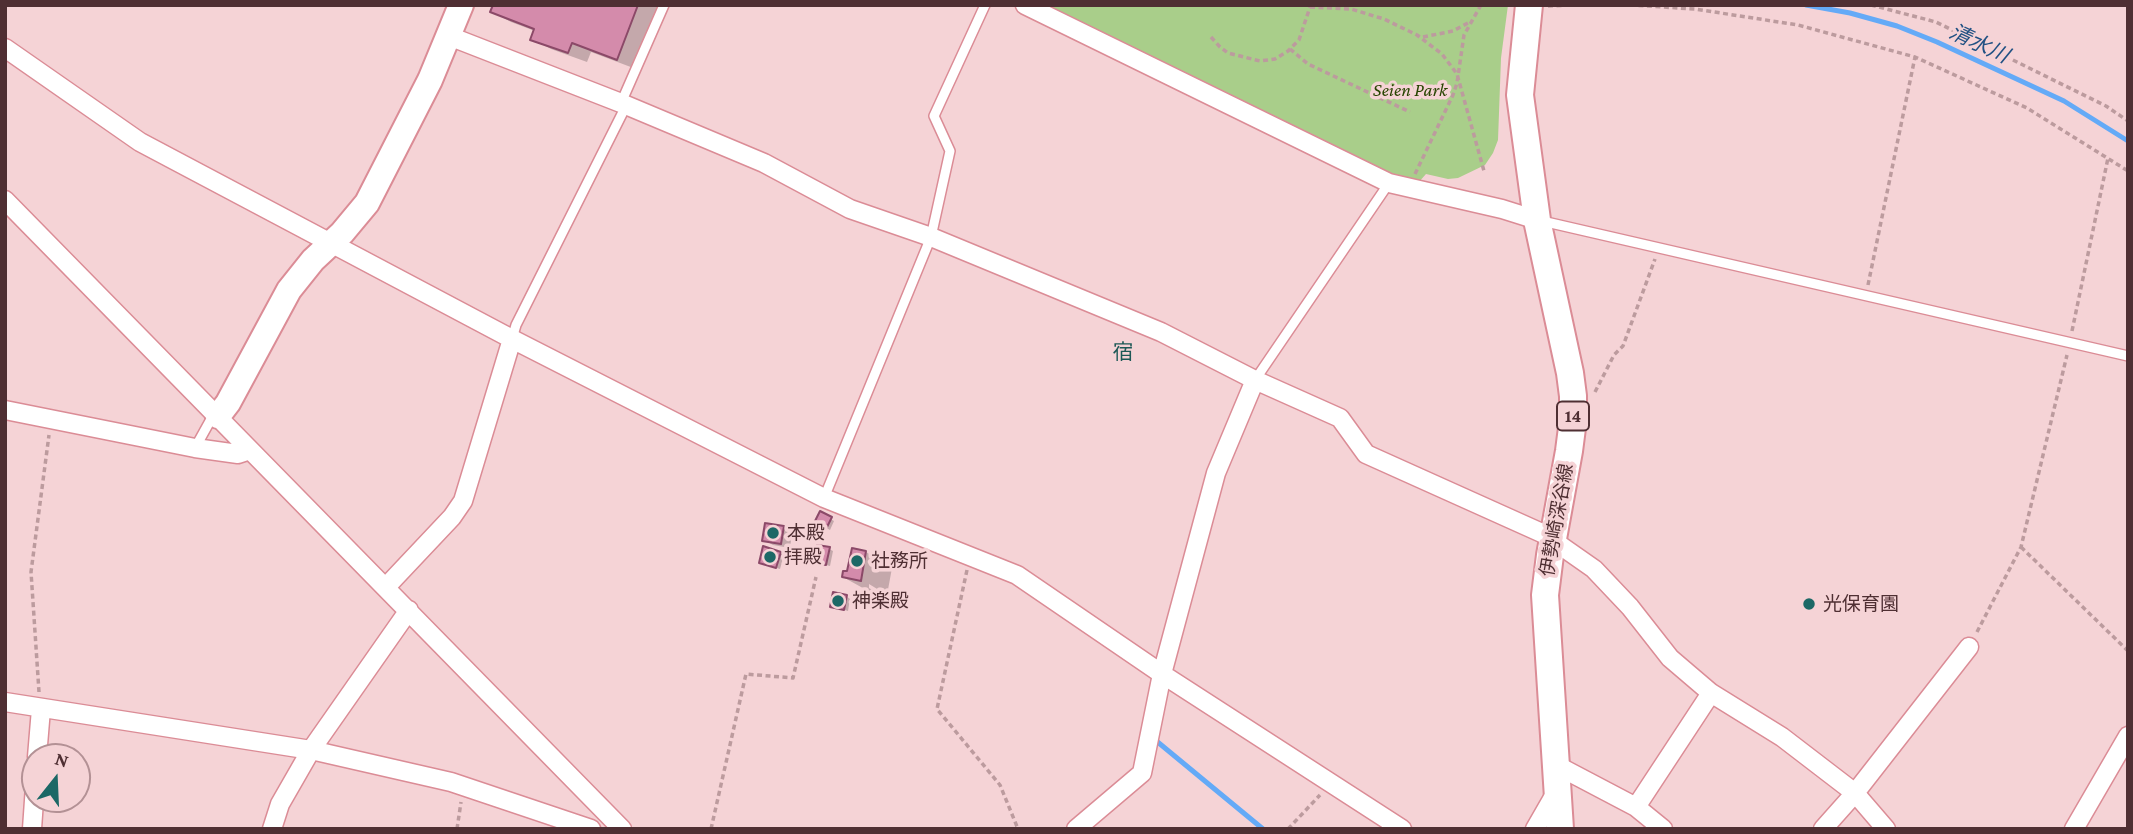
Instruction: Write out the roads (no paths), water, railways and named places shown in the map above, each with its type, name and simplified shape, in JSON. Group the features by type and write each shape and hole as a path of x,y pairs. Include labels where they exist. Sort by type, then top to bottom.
{"main road":[{"name":"伊勢崎深谷線","path":"1529,5 1520,95 1537,220 1570,373 1573,420 1545,595 1560,829"}],"street":[{"path":"218,416 228,403 289,290 313,260 353,221 380,181 461,5"},
{"path":"1025,5 1390,183 1502,209 1537,220"},
{"path":"449,36 624,104 764,163 850,209 931,237 1161,332 1255,380 1340,418 1366,454 1553,540 1604,579 1670,658 1711,693 1782,737 1855,793 1886,829"},
{"path":"5,48 140,142 512,339 824,498 1017,575 1162,674 1402,829"},
{"path":"5,200 622,829"},
{"path":"386,586 452,517 463,501 512,339"},
{"path":"1076,829 1142,773 1162,674 1216,473 1255,380"},
{"path":"5,410 195,447 238,454 250,450"},
{"path":"272,829 280,804 311,750 409,610"},
{"path":"1823,829 1855,793 1969,647"},
{"path":"1636,807 1711,693"},
{"path":"5,702 311,750 464,786 591,829"},
{"path":"38,743 41,709"},
{"path":"2074,829 2128,736"},
{"path":"1535,829 1558,776 1636,807 1662,829"}],"lane":[{"path":"512,339 516,325 624,104 664,5"},
{"path":"824,498 931,237 950,151 934,116 985,5"},
{"path":"1255,380 1390,183"},
{"path":"1537,220 2128,356"},
{"path":"195,447 210,421 218,416"}],"waterway":[{"name":"清水川","path":"1806,5 1897,26 1937,42 2064,101 2128,141"},
{"path":"1154,739 1263,829"}],"place":[{"name":"本殿","path":"773,533"},
{"name":"拝殿","path":"770,557"},
{"name":"社務所","path":"857,561"},
{"name":"神楽殿","path":"838,601"},
{"name":"光保育園","path":"1809,604"}],"district":[{"name":"宿","path":"1123,353"}],"park label":[{"name":"Seien Park","path":"1410,90"}]}
